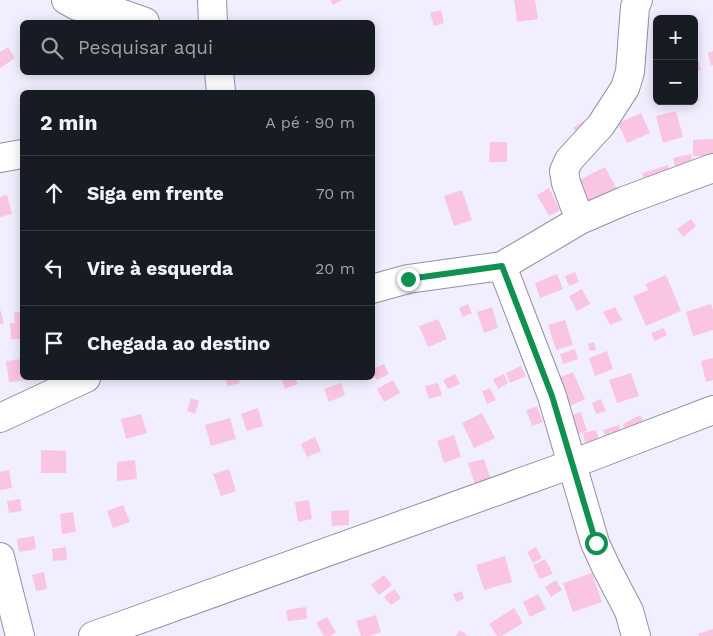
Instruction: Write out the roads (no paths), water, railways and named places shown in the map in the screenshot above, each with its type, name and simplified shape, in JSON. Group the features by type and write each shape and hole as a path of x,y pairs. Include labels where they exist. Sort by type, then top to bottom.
{"street":[{"path":"66,0 77,6 103,7 139,20"},
{"path":"212,0 214,20"},
{"path":"580,220 566,183 564,171 569,160 601,125 625,88 630,72 635,7 638,0"},
{"path":"0,158 20,154"},
{"path":"375,289 408,279 502,266 580,220 624,201 713,168"},
{"path":"502,266 552,396 596,543 629,611 636,636"},
{"path":"0,418 82,380"},
{"path":"93,636 572,464 713,410"},
{"path":"0,556 20,636"}]}
